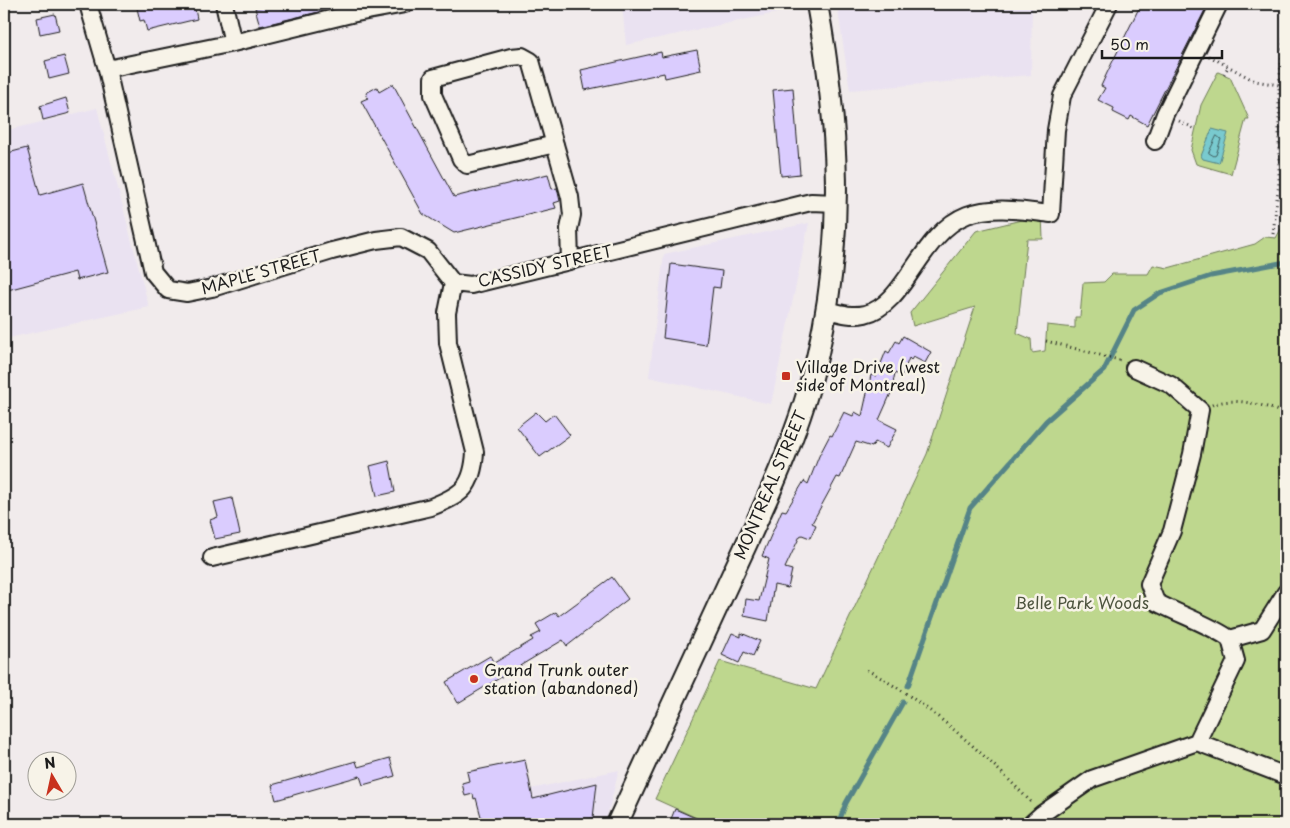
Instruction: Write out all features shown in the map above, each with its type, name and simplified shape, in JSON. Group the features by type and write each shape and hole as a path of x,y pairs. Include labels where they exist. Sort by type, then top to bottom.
{"main road":[{"name":"MONTREAL STREET","path":"617,824 758,518 804,407 818,354 827,310 837,203 835,123 817,4"}],"street":[{"name":"MAPLE STREET","path":"88,4 107,69 153,272 168,290 187,293 212,288 332,251 376,240 402,237 428,251 453,282"},
{"path":"224,4 233,43"},
{"path":"107,69 233,43 350,9 405,4"},
{"path":"827,310 850,315 866,314 883,305 899,288 931,242 942,230 968,214 1003,210 1051,214 1056,130 1062,96 1109,4"},
{"path":"1155,141 1165,114 1219,4"},
{"path":"555,144 467,165 460,159 433,95 433,78 522,56 531,62 555,144 570,197 572,215 569,229 570,261"},
{"name":"CASSIDY STREET","path":"212,558 431,507 454,498 467,484 474,470 475,452 448,343 447,313 453,282 471,284 811,202 837,203"},
{"path":"1134,368 1171,385 1200,410 1192,454 1172,531 1149,584 1156,602 1186,618 1219,631 1230,639 1236,661"},
{"path":"1197,742 1236,661 1262,630 1286,592"},
{"path":"1230,639 1262,630"},
{"path":"1037,819 1092,779 1197,742 1286,776"}],"path":[{"path":"1273,234 1279,182 1279,85 1286,21"},
{"path":"1218,61 1255,81 1279,85"},
{"path":"1224,74 1228,67"},
{"path":"1046,341 1122,360 1134,368"},
{"path":"1200,410 1218,402 1253,402 1286,415"},
{"path":"867,670 926,706 1006,777 1037,819"}],"shaded area":[{"path":"622,4 780,4 781,12 626,45"},
{"path":"837,4 1032,4 1031,75 850,90"},
{"path":"97,108 149,307 4,339 4,128 5,131"},
{"path":"809,223 771,404 649,377 664,254"},
{"path":"619,770 605,824 519,824 512,793"}],"green space":[{"path":"1218,72 1230,77 1249,119 1246,119 1231,174 1196,164 1191,150 1201,105"},
{"name":"Belle Park Woods","path":"1042,215 1043,239 1027,239 1017,333 1031,339 1032,353 1045,351 1047,325 1075,328 1075,317 1080,317 1083,283 1104,282 1112,274 1148,274 1153,265 1168,268 1255,244 1265,237 1276,238 1286,220 1286,824 710,824 655,799 720,661 816,689 927,454 975,307 913,326 910,313 976,231"}],"water":[{"path":"1212,129 1228,133 1219,163 1203,159 1201,156"}],"building":[{"path":"136,4 194,4 197,19 147,31 144,20 140,21"},
{"path":"274,4 335,4 335,8 260,26 255,8"},
{"path":"1144,4 1192,4 1205,10 1147,125 1131,116 1129,120 1113,112 1114,108 1098,100 1105,88 1101,86 1107,73 1139,8 1141,9"},
{"path":"55,14 59,30 40,34 37,18"},
{"path":"697,50 701,70 665,78 664,73 585,90 581,70 661,52 662,57"},
{"path":"64,56 69,74 49,79 45,61"},
{"path":"393,84 454,197 548,174 552,189 557,188 560,201 554,203 556,208 454,233 423,214 361,101 368,98 366,93 377,87 379,92"},
{"path":"793,88 800,174 781,176 773,90"},
{"path":"66,98 70,113 43,120 40,106"},
{"path":"27,148 40,195 83,183 108,272 77,280 75,272 4,291 4,154"},
{"path":"671,264 722,271 720,288 713,287 706,345 663,338"},
{"path":"903,336 931,352 925,363 913,357 911,360 909,358 902,376 895,373 891,393 879,420 897,429 887,448 875,442 872,447 856,442 840,478 837,477 812,523 816,525 810,538 800,536 785,568 792,570 788,588 774,585 768,621 744,616 746,599 759,601 769,559 762,556 782,510 786,511 804,481 808,484 819,456 844,412 853,416 855,412 862,416 871,375 876,376 886,351 889,353 896,341 899,343"},
{"path":"536,412 545,421 554,414 570,435 540,457 517,427"},
{"path":"389,461 395,492 377,496 370,466"},
{"path":"232,498 240,534 215,539 210,520 218,517 214,502"},
{"path":"612,577 628,599 567,646 563,640 458,703 446,682 490,656 494,663 533,640 531,637 541,632 536,624 556,612 559,616"},
{"path":"732,633 741,637 741,633 760,641 753,656 744,652 739,663 722,655"},
{"path":"390,758 395,776 363,785 360,776 276,800 272,785 356,761 358,767"},
{"path":"525,760 533,799 597,783 593,818 567,824 483,824 476,798 474,799 473,794 465,796 462,783 469,781 467,772"},
{"path":"675,809 709,824 669,824"}],"waterway":[{"path":"908,686 970,508 1046,421 1104,370 1134,310 1160,293 1211,276 1286,262"},
{"path":"838,824 846,803 903,702"}],"place":[{"name":"Village Drive (west side of Montreal)","path":"786,376"},
{"name":"Grand Trunk outer station (abandoned)","path":"474,679"}]}
